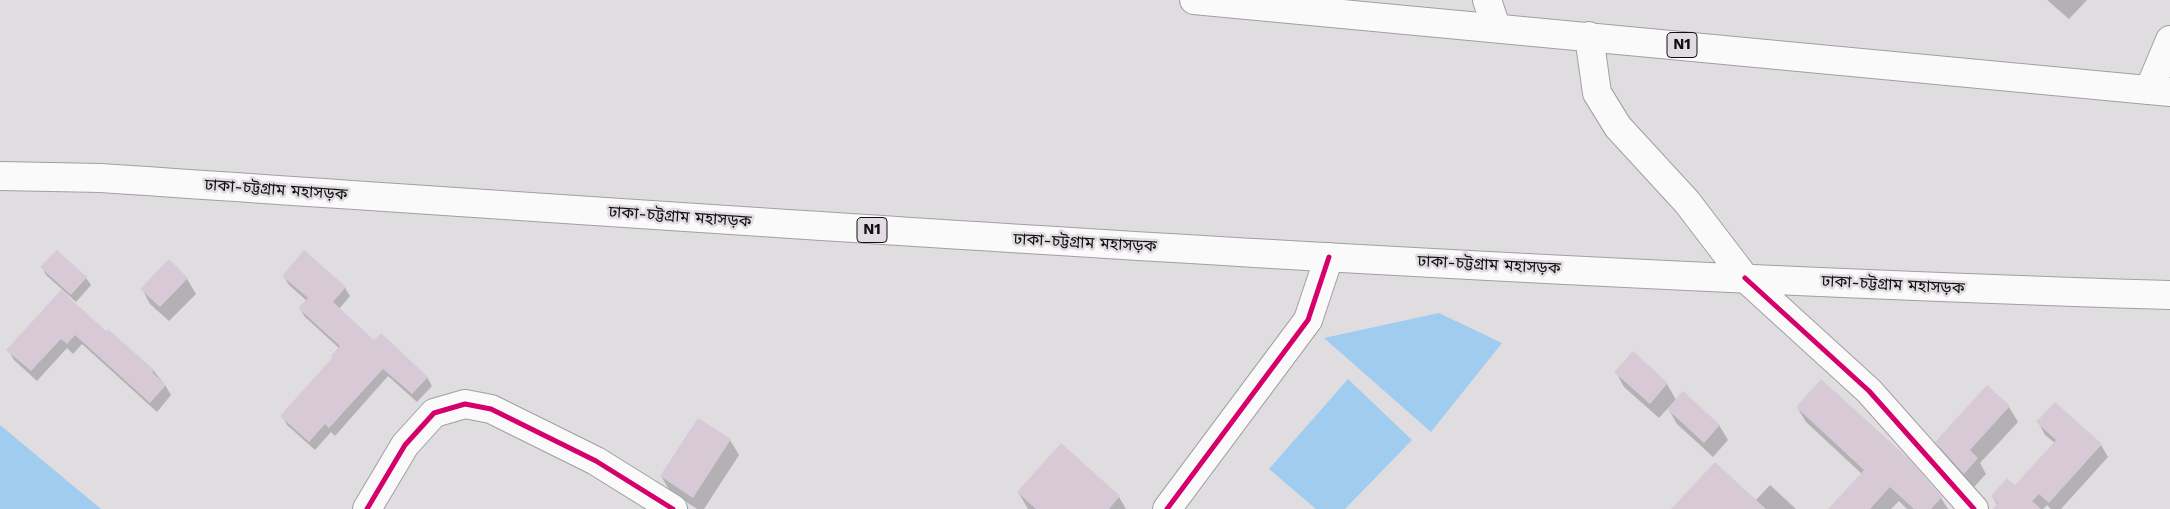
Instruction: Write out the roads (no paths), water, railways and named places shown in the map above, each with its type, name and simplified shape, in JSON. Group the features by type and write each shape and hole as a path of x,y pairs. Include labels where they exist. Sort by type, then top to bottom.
{"main road":[{"name":"N1","path":"1194,0 2159,91"},
{"path":"1487,0 1496,27"},
{"path":"1590,36 1596,93 1618,127 1687,202 1745,278 1869,391 1974,509"},
{"path":"2159,91 2170,40"},
{"name":"ঢাকা-চট্টগ্রাম মহাসড়ক","path":"0,177 101,178 1097,245 1952,289 2170,295"},
{"path":"1167,509 1308,320 1329,257"},
{"path":"367,509 405,444 434,413 466,404 491,408 596,461 673,509"}],"water":[{"path":"1439,313 1502,343 1431,432 1324,338"},
{"path":"1348,379 1412,440 1345,509 1316,509 1269,469"},
{"path":"0,425 101,509 0,509"}]}
